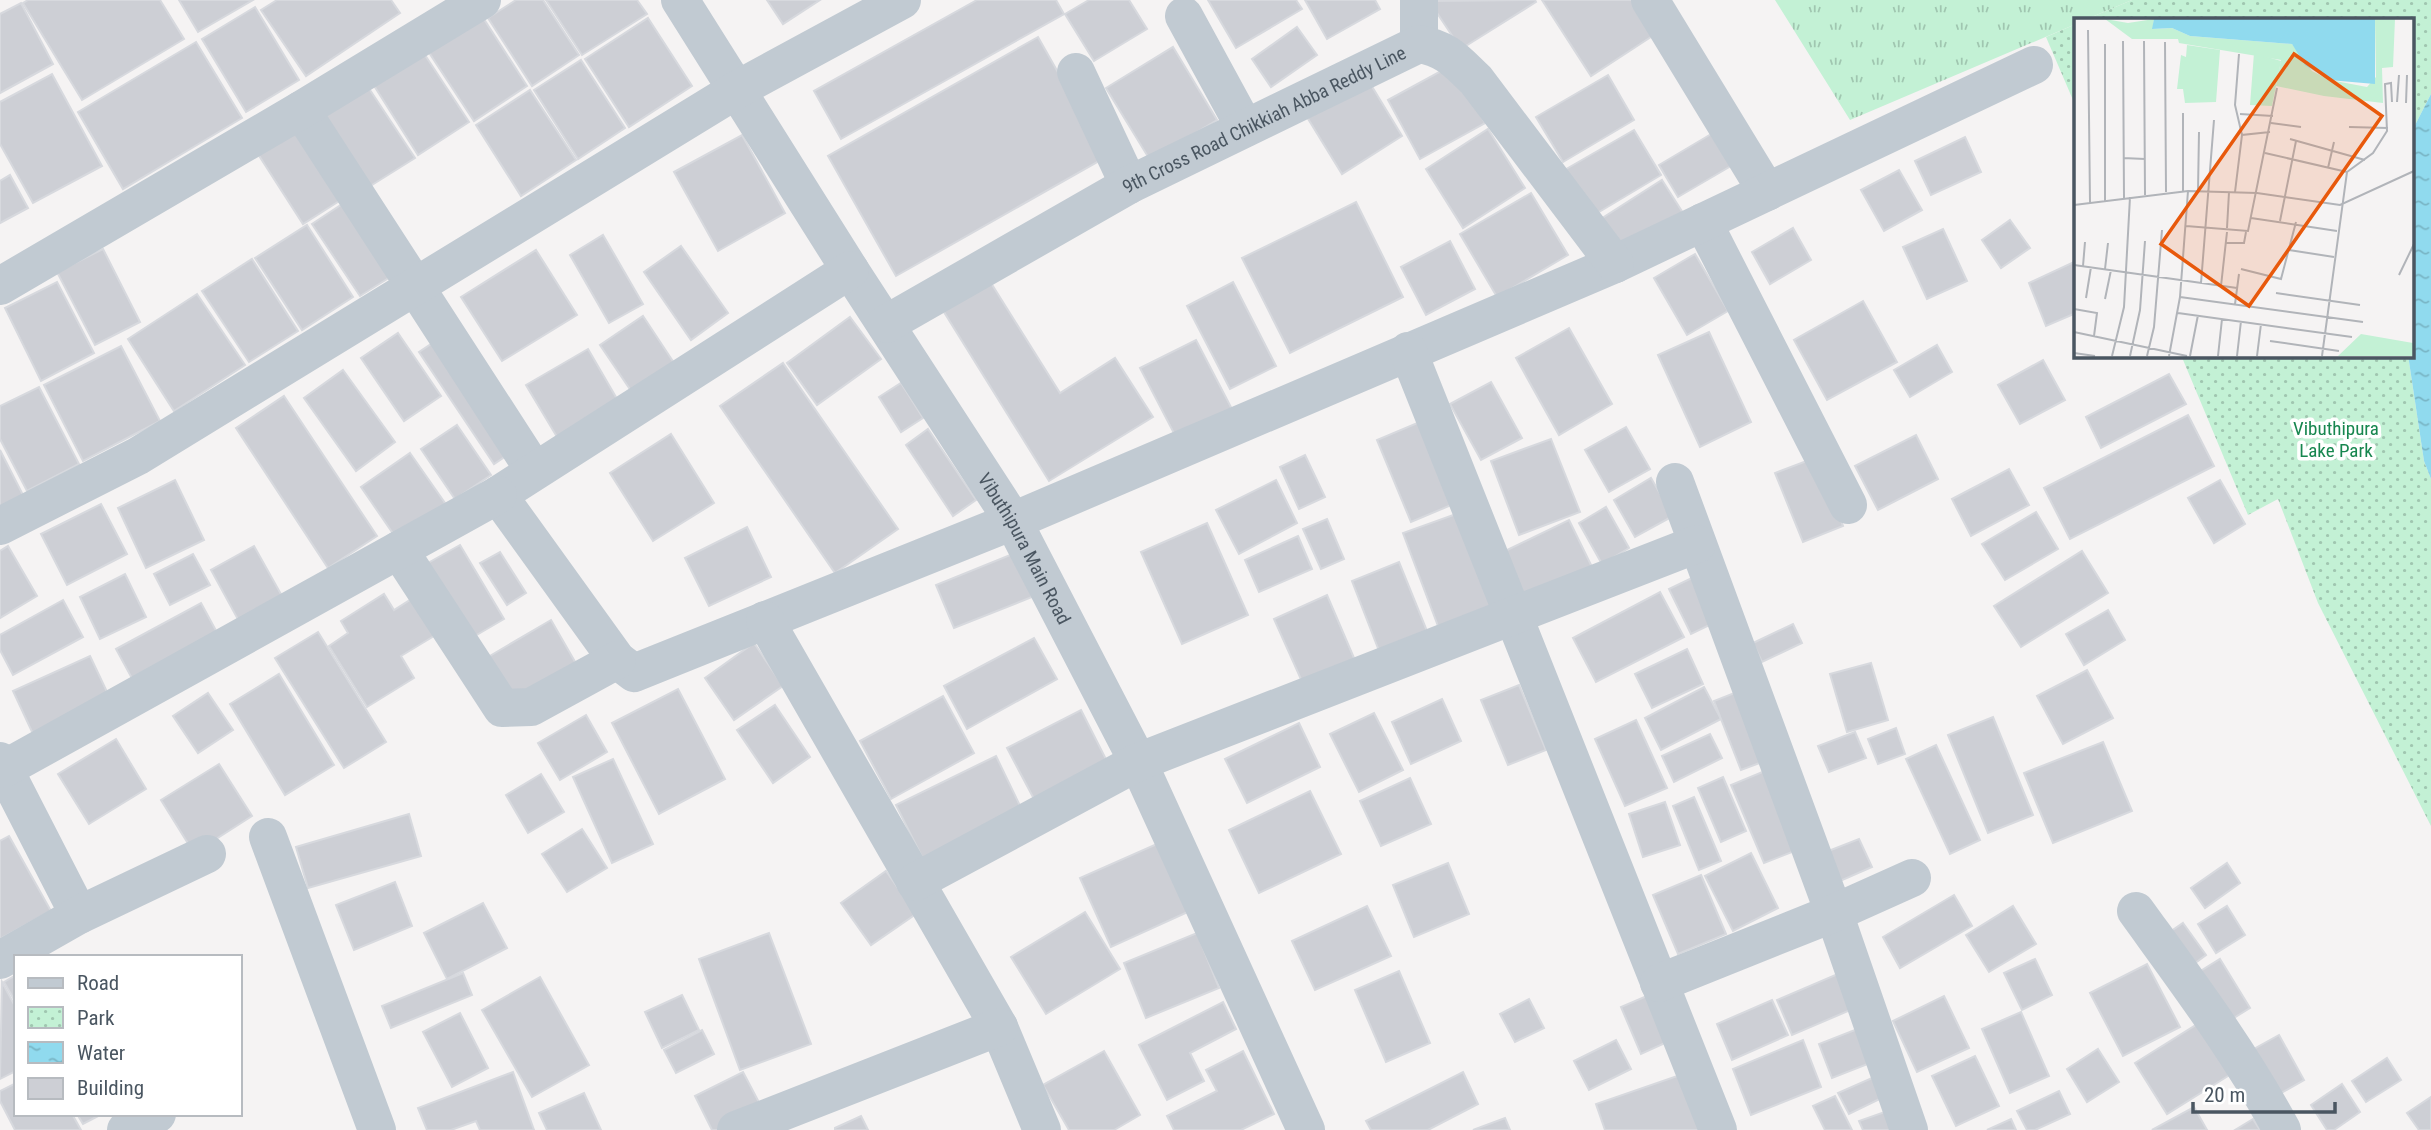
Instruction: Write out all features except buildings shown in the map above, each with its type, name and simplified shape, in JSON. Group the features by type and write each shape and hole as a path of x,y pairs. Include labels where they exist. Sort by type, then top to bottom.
{"street":[{"path":"0,286 301,110 482,0"},
{"name":"Vibuthipura Main Road","path":"680,0 850,270 1013,521 1138,762 1307,1130"},
{"path":"0,526 138,456 738,89 902,0"},
{"path":"1419,0 1419,44"},
{"path":"1650,0 1767,192"},
{"path":"1184,16 1245,128"},
{"name":"9th Cross Road Chikkiah Abba Reddy Line","path":"886,324 1129,185 1419,44 1436,47 1476,80 1615,264"},
{"path":"498,495 617,660 634,673 1013,521 1615,264 2034,65"},
{"path":"1076,72 1129,185"},
{"path":"301,110 534,470"},
{"path":"1703,222 1848,505"},
{"path":"79,915 2,765 498,495 850,270"},
{"path":"1408,351 1717,1130"},
{"path":"1675,482 1834,913 1909,1130"},
{"path":"915,882 1138,762 1697,544"},
{"path":"399,550 502,708 531,707 617,660"},
{"path":"765,620 999,1027 1042,1130"},
{"path":"268,837 377,1130"},
{"path":"0,960 79,915 207,855"},
{"path":"1659,983 1834,913 1912,878"},
{"path":"2136,911 2225,1034 2282,1130"},
{"path":"736,1130 999,1027"},
{"path":"126,1130 153,1116"}],"green space":[{"path":"1775,0 2132,0 2089,18 2074,18 2074,25 1850,120"},
{"path":"2132,0 2431,0 2431,94 2414,127 2414,18 2089,18"},
{"path":"2074,25 2074,102 2046,37"},
{"name":"Vibuthipura Lake Park","path":"2182,357 2408,357 2424,461 2431,479 2431,826 2318,603 2278,499 2248,515"}],"water":[{"path":"2431,94 2431,479 2424,461 2408,357 2414,357 2414,127"}]}
